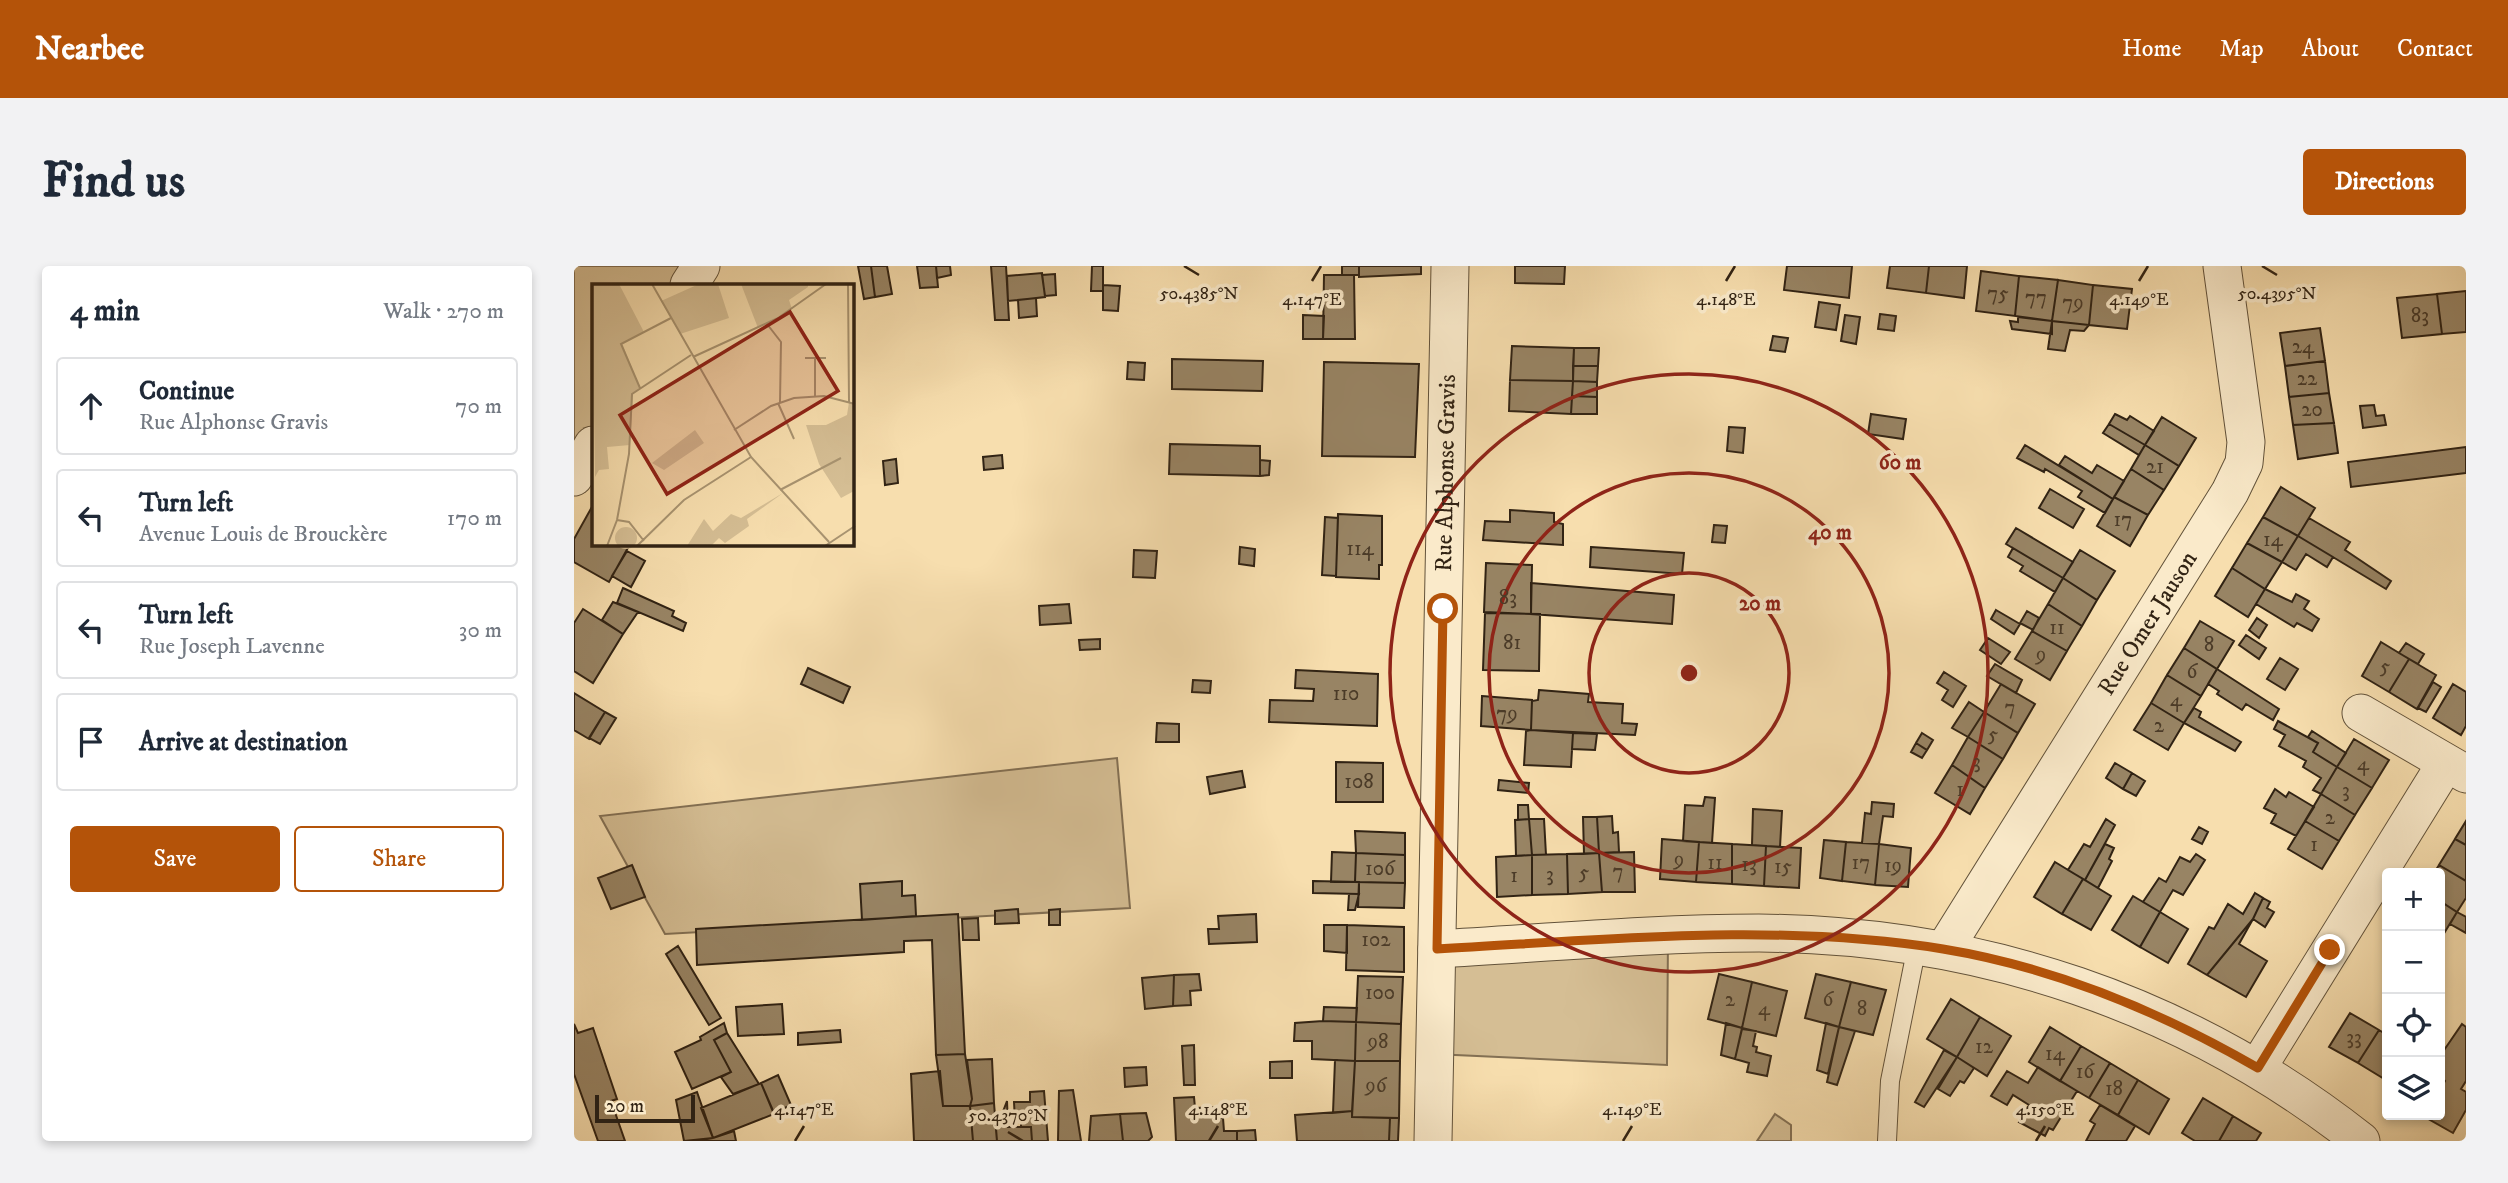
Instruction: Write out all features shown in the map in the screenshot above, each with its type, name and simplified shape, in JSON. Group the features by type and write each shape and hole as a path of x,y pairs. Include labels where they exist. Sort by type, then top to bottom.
{"street":[{"path":"690,284 701,266"},
{"name":"Rue Alphonse Gravis","path":"1433,1141 1450,266"},
{"name":"Rue Omer Jauson","path":"1931,948 2230,492 2244,463 2246,442 2221,266"},
{"path":"574,477 592,447"},
{"path":"2258,1068 2456,768 2361,713"},
{"path":"1437,949 1759,933 1931,948 1999,962 2120,1001 2200,1037 2258,1068 2361,1141"}],"lane":[{"path":"1887,1141 1890,1081 1931,948"}],"shaded area":[{"path":"574,266 701,266 690,284 592,284 592,447 574,477"},
{"path":"1117,758 1130,908 665,934 600,816"},
{"path":"1668,937 1667,1065 1434,1054 1437,949"},
{"path":"1775,1114 1791,1125 1791,1141 1757,1141"}],"building":[{"path":"858,266 871,266 875,297 864,299"},
{"path":"871,266 887,266 892,294 875,297"},
{"path":"917,266 936,266 938,287 920,288"},
{"path":"936,266 950,266 951,275 937,278"},
{"path":"991,266 1006,266 1009,320 995,320"},
{"path":"1092,266 1103,266 1103,291 1091,291"},
{"path":"1342,266 1359,266 1359,275 1342,275"},
{"path":"1359,266 1421,266 1421,274 1359,277"},
{"path":"1515,266 1565,266 1564,284 1515,283"},
{"path":"1787,266 1852,266 1849,298 1784,290"},
{"path":"1890,266 1929,266 1926,293 1887,288"},
{"path":"1929,266 1967,266 1964,298 1926,293"},
{"path":"1981,271 2019,276 2015,316 1976,311"},
{"path":"1042,273 1045,297 1008,301 1007,276"},
{"path":"1055,274 1056,295 1045,296 1042,275"},
{"path":"1324,275 1354,275 1355,339 1323,339"},
{"path":"2019,276 2058,280 2052,321 2015,316"},
{"path":"2058,280 2093,285 2089,325 2052,321"},
{"path":"1103,285 1120,286 1118,311 1103,310"},
{"path":"2093,285 2132,289 2127,329 2089,325"},
{"path":"2466,291 2466,332 2442,334 2437,294"},
{"path":"2437,294 2442,334 2402,338 2397,298"},
{"path":"1036,298 1037,316 1019,318 1018,300"},
{"path":"1819,302 1840,305 1836,330 1815,327"},
{"path":"1880,314 1896,316 1894,331 1878,329"},
{"path":"1303,315 1324,316 1323,339 1303,339"},
{"path":"1845,315 1860,317 1856,344 1841,341"},
{"path":"2018,317 2052,321 2052,334 2012,329 2010,321 2018,322"},
{"path":"2052,321 2089,325 2084,331 2070,330 2065,351 2048,349"},
{"path":"2320,328 2325,361 2285,366 2280,333"},
{"path":"1773,336 1788,338 1785,352 1770,350"},
{"path":"1512,346 1574,348 1573,381 1510,380"},
{"path":"1574,348 1599,348 1598,366 1573,366"},
{"path":"1172,359 1263,361 1262,391 1172,389"},
{"path":"2325,361 2329,393 2289,397 2285,366"},
{"path":"1128,362 1145,363 1144,380 1127,379"},
{"path":"1324,362 1419,364 1415,457 1322,456"},
{"path":"1573,366 1598,366 1597,382 1573,381"},
{"path":"1510,380 1573,381 1571,414 1509,411"},
{"path":"1573,381 1597,382 1597,397 1572,396"},
{"path":"2329,393 2334,423 2293,425 2289,397"},
{"path":"1572,396 1597,397 1597,414 1571,414"},
{"path":"2374,405 2376,416 2384,415 2386,425 2363,428 2360,406"},
{"path":"1871,414 1906,419 1903,439 1868,434"},
{"path":"2115,414 2127,420 2130,416 2154,431 2145,445 2109,424"},
{"path":"2162,417 2196,438 2179,466 2145,445"},
{"path":"2334,423 2338,453 2298,459 2293,425"},
{"path":"2109,424 2145,445 2139,455 2103,433"},
{"path":"1729,427 1745,428 1743,453 1727,451"},
{"path":"1170,444 1260,446 1260,476 1169,474"},
{"path":"2025,445 2113,499 2105,513 2078,497 2082,491 2045,469 2044,472 2017,458"},
{"path":"2145,445 2179,466 2164,490 2131,469"},
{"path":"2466,447 2466,473 2351,487 2348,462"},
{"path":"1002,455 1003,468 984,470 983,457"},
{"path":"2065,456 2092,473 2097,465 2124,481 2113,499 2059,465"},
{"path":"896,459 898,483 885,485 883,461"},
{"path":"1260,460 1270,461 1269,475 1260,476"},
{"path":"2131,469 2164,490 2148,515 2114,497"},
{"path":"2281,487 2315,508 2298,536 2263,517"},
{"path":"2050,489 2084,509 2073,528 2039,508"},
{"path":"2114,497 2148,515 2130,546 2097,526"},
{"path":"592,507 592,546 629,546 609,582 574,562 574,539"},
{"path":"1510,510 1554,513 1554,522 1563,524 1563,545 1483,540 1485,521 1510,522"},
{"path":"1338,514 1382,516 1382,565 1379,565 1379,579 1336,577"},
{"path":"1325,517 1338,518 1336,576 1322,575"},
{"path":"2263,517 2298,536 2282,562 2247,543"},
{"path":"2309,518 2350,542 2345,550 2391,581 2386,589 2298,536"},
{"path":"1714,525 1727,526 1725,543 1712,542"},
{"path":"2016,528 2073,562 2063,578 2006,544"},
{"path":"2298,536 2333,557 2327,567 2306,554 2296,570 2282,562"},
{"path":"2247,543 2282,562 2265,589 2232,568"},
{"path":"1240,547 1255,549 1254,566 1239,564"},
{"path":"1591,547 1684,553 1682,574 1590,567"},
{"path":"2013,548 2063,578 2055,592 2020,571 2023,566 2008,557"},
{"path":"1134,550 1157,551 1155,578 1133,577"},
{"path":"2080,550 2115,571 2097,600 2063,578"},
{"path":"627,551 645,561 631,587 612,576"},
{"path":"1486,563 1532,565 1531,614 1484,612"},
{"path":"2232,568 2265,589 2248,617 2215,596"},
{"path":"2063,578 2097,600 2082,626 2048,604"},
{"path":"1531,583 1674,595 1672,624 1531,614"},
{"path":"623,588 674,611 672,616 686,623 683,631 617,603"},
{"path":"2265,589 2292,602 2296,594 2309,601 2304,609 2319,619 2312,631 2297,623 2294,627 2256,604"},
{"path":"613,602 638,612 623,634 602,620"},
{"path":"1069,604 1071,623 1040,625 1039,606"},
{"path":"2048,604 2082,626 2067,651 2032,631"},
{"path":"583,609 623,634 593,683 574,671 574,623"},
{"path":"1996,610 2020,624 2014,634 1991,619"},
{"path":"2027,611 2039,618 2033,630 2020,623"},
{"path":"1485,613 1540,614 1539,671 1483,670"},
{"path":"2257,618 2267,625 2259,638 2249,630"},
{"path":"2200,621 2234,641 2217,669 2184,648"},
{"path":"2032,631 2067,651 2050,680 2015,659"},
{"path":"2246,635 2266,648 2259,659 2239,645"},
{"path":"1988,638 2010,652 2001,664 1980,650"},
{"path":"1100,639 1100,649 1080,650 1079,640"},
{"path":"2381,642 2409,659 2389,692 2362,676"},
{"path":"2406,643 2424,654 2418,664 2399,653"},
{"path":"2184,648 2217,669 2201,696 2167,675"},
{"path":"2280,658 2298,669 2285,690 2267,679"},
{"path":"2409,659 2436,675 2417,709 2389,692"},
{"path":"1995,664 2022,680 2016,693 1987,676"},
{"path":"808,668 850,687 843,703 801,684"},
{"path":"2217,669 2279,709 2273,720 2246,704 2242,710 2217,694 2219,691 2208,684"},
{"path":"1296,670 1378,674 1377,726 1269,722 1270,700 1313,701 1314,689 1295,688"},
{"path":"1944,672 1966,686 1953,707 1942,700 1948,690 1937,683"},
{"path":"2167,675 2201,696 2184,723 2151,703"},
{"path":"1193,680 1211,681 1210,693 1192,692"},
{"path":"2433,682 2441,687 2426,712 2418,708"},
{"path":"2001,684 2035,704 2018,733 1984,712"},
{"path":"2453,684 2466,692 2466,726 2461,735 2433,718"},
{"path":"1539,690 1589,694 1588,702 1623,704 1622,723 1637,724 1635,735 1531,730 1532,701 1538,700"},
{"path":"574,693 605,712 589,739 574,730"},
{"path":"1482,696 1532,700 1531,730 1481,726"},
{"path":"1969,702 1984,712 1968,737 1952,728"},
{"path":"2151,703 2184,723 2168,750 2134,730"},
{"path":"2194,708 2201,712 2199,717 2241,742 2235,751 2184,723"},
{"path":"605,712 616,718 600,744 589,738"},
{"path":"1984,712 2018,733 2003,759 1968,737"},
{"path":"2278,721 2318,743 2313,752 2337,767 2321,794 2313,790 2321,778 2303,767 2306,761 2279,746 2285,735 2274,729"},
{"path":"1157,723 1179,724 1179,742 1156,742"},
{"path":"1526,731 1573,733 1571,767 1524,765"},
{"path":"2312,731 2346,753 2337,767 2313,752 2318,743 2308,737"},
{"path":"1573,733 1597,734 1595,750 1572,749"},
{"path":"1922,733 1933,740 1927,750 1916,743"},
{"path":"1968,737 2003,759 1985,788 1952,765"},
{"path":"2354,739 2389,760 2372,788 2337,767"},
{"path":"1916,743 1927,750 1922,758 1911,752"},
{"path":"1336,762 1383,763 1383,802 1336,802"},
{"path":"2115,763 2132,773 2123,789 2106,778"},
{"path":"1952,765 1985,788 1970,814 1935,793"},
{"path":"2337,767 2372,788 2355,815 2321,794"},
{"path":"1242,771 1245,787 1210,794 1207,777"},
{"path":"2132,773 2145,781 2136,796 2123,789"},
{"path":"1499,780 1529,783 1528,793 1498,790"},
{"path":"2275,789 2286,797 2289,792 2314,807 2296,836 2271,823 2276,814 2264,808"},
{"path":"2321,794 2355,815 2339,841 2305,821"},
{"path":"1705,797 1715,798 1712,843 1683,841 1685,805 1703,806"},
{"path":"1872,802 1894,804 1893,817 1883,816 1879,844 1862,843 1865,813 1871,814"},
{"path":"1518,805 1528,805 1529,819 1518,820"},
{"path":"1753,809 1782,811 1780,847 1752,845"},
{"path":"1612,816 1613,833 1618,832 1619,852 1599,853 1597,817"},
{"path":"1583,817 1597,817 1599,853 1584,854"},
{"path":"1529,819 1544,819 1546,855 1532,855"},
{"path":"1529,819 1532,855 1516,856 1515,820"},
{"path":"2106,819 2115,825 2085,880 2068,870 2084,844 2090,847"},
{"path":"2305,821 2339,841 2322,869 2288,849"},
{"path":"2466,821 2466,845 2455,839"},
{"path":"2199,827 2208,832 2202,844 2192,839"},
{"path":"1355,831 1405,833 1405,855 1356,853"},
{"path":"1662,839 1699,842 1696,882 1660,879"},
{"path":"2455,839 2466,845 2466,881 2439,865"},
{"path":"1824,840 1846,842 1842,881 1820,878"},
{"path":"1699,842 1732,844 1732,884 1696,882"},
{"path":"1846,842 1879,844 1875,885 1842,881"},
{"path":"1732,844 1766,846 1764,886 1732,884"},
{"path":"1879,844 1911,848 1908,887 1875,885"},
{"path":"2105,844 2114,848 2109,859 2112,861 2098,888 2085,880"},
{"path":"1766,846 1801,848 1799,888 1764,886"},
{"path":"1332,852 1356,853 1355,882 1331,882"},
{"path":"1634,852 1635,892 1602,892 1599,853"},
{"path":"1356,853 1405,855 1405,883 1355,882"},
{"path":"1599,853 1602,892 1568,894 1567,854"},
{"path":"1567,854 1568,894 1532,895 1532,855"},
{"path":"2196,854 2205,860 2183,895 2173,890 2160,912 2143,902 2159,878 2166,882 2180,857 2190,862"},
{"path":"1532,855 1532,895 1497,897 1496,857"},
{"path":"2055,862 2083,879 2062,914 2034,897"},
{"path":"632,865 645,897 611,909 598,878"},
{"path":"2445,869 2466,881 2466,898 2457,912 2445,904"},
{"path":"2083,879 2111,896 2091,930 2062,914"},
{"path":"902,881 902,896 915,895 916,916 862,920 860,884"},
{"path":"1313,881 1359,882 1359,894 1313,893"},
{"path":"1359,882 1405,883 1404,908 1358,907"},
{"path":"2255,893 2263,898 2253,919 2207,975 2188,964 2209,927 2214,929 2228,904 2243,914"},
{"path":"1349,894 1359,894 1355,910 1348,910"},
{"path":"2133,896 2160,912 2140,947 2112,930"},
{"path":"2263,898 2270,902 2267,908 2274,912 2265,927 2253,919"},
{"path":"2445,904 2457,912 2445,932"},
{"path":"1018,909 1019,923 995,924 995,911"},
{"path":"1060,909 1060,925 1049,925 1049,910"},
{"path":"2160,912 2188,929 2168,963 2140,947"},
{"path":"2457,912 2466,917 2466,933 2450,924"},
{"path":"958,914 965,1054 936,1055 932,940 904,941 904,952 697,965 696,929"},
{"path":"1256,914 1257,942 1209,944 1208,929 1219,929 1218,916"},
{"path":"978,918 979,940 963,940 962,919"},
{"path":"2253,919 2239,944 2267,961 2246,997 2207,975"},
{"path":"1324,925 1347,925 1347,953 1324,951"},
{"path":"1347,925 1404,927 1404,972 1346,970"},
{"path":"678,946 721,1018 709,1025 666,954"},
{"path":"1199,974 1201,990 1190,991 1191,1005 1173,1006 1174,975"},
{"path":"1719,974 1752,982 1742,1028 1708,1019"},
{"path":"1816,974 1851,982 1839,1027 1805,1018"},
{"path":"1174,975 1173,1006 1145,1009 1142,978"},
{"path":"1358,976 1403,977 1401,1024 1356,1022"},
{"path":"1752,982 1787,991 1776,1036 1742,1028"},
{"path":"1851,982 1886,990 1873,1035 1839,1027"},
{"path":"1951,999 1980,1017 1957,1057 1927,1039"},
{"path":"782,1004 784,1034 738,1036 736,1007"},
{"path":"1324,1007 1357,1008 1356,1022 1323,1021"},
{"path":"2350,1013 2379,1030 2358,1063 2329,1047"},
{"path":"1980,1017 2011,1036 1987,1076 1957,1057"},
{"path":"1356,1022 1355,1061 1312,1059 1312,1041 1294,1041 1295,1023"},
{"path":"1356,1022 1401,1024 1400,1061 1355,1061"},
{"path":"724,1023 727,1033 714,1040 731,1072 692,1089 675,1052 701,1040 700,1037"},
{"path":"1726,1023 1742,1028 1735,1059 1721,1055"},
{"path":"1826,1023 1839,1027 1828,1074 1817,1070"},
{"path":"574,1024 578,1033 593,1028 617,1099 611,1101 625,1141 598,1141 574,1074"},
{"path":"2462,1024 2466,1027 2466,1081 2461,1089 2466,1092 2466,1110 2453,1133 2430,1120 2445,1120 2445,1049"},
{"path":"1839,1027 1855,1031 1837,1085 1827,1082"},
{"path":"2050,1027 2081,1046 2060,1081 2029,1062"},
{"path":"1742,1029 1756,1031 1753,1046 1757,1047 1756,1052 1771,1056 1767,1076 1747,1072 1749,1063 1735,1059"},
{"path":"840,1030 841,1042 798,1045 798,1033"},
{"path":"2379,1030 2382,1032 2382,1078 2358,1063"},
{"path":"727,1033 759,1084 733,1094 721,1077 731,1072 714,1040"},
{"path":"1194,1045 1195,1085 1184,1085 1182,1046"},
{"path":"2081,1046 2110,1063 2089,1098 2060,1081"},
{"path":"1944,1050 1957,1057 1924,1107 1915,1102"},
{"path":"965,1054 972,1099 970,1106 943,1106 936,1055"},
{"path":"1957,1057 1974,1068 1964,1083 1960,1081 1950,1096 1938,1089"},
{"path":"992,1059 994,1103 970,1106 972,1099 967,1060"},
{"path":"1335,1060 1355,1061 1352,1111 1333,1113"},
{"path":"1292,1061 1292,1078 1270,1078 1270,1062"},
{"path":"1355,1061 1400,1061 1399,1118 1352,1117"},
{"path":"2110,1063 2138,1080 2118,1115 2089,1098"},
{"path":"1146,1067 1147,1085 1125,1087 1124,1068"},
{"path":"2038,1067 2077,1091 2053,1130 2049,1128 2045,1136 2019,1122 2029,1105 2013,1095 2007,1105 1991,1096 2007,1071 2028,1083"},
{"path":"940,1071 943,1106 970,1106 973,1141 914,1141 911,1074"},
{"path":"778,1075 791,1105 774,1113 761,1083"},
{"path":"2138,1080 2169,1099 2149,1134 2118,1115"},
{"path":"761,1083 774,1114 713,1138 701,1108"},
{"path":"1073,1090 1081,1141 1058,1141 1059,1091"},
{"path":"1044,1091 1048,1141 1032,1141 1031,1127 1021,1127 1021,1121 1015,1121 1014,1102 1030,1102 1030,1092"},
{"path":"697,1092 713,1138 684,1141 676,1100"},
{"path":"1194,1097 1195,1108 1216,1107 1217,1118 1223,1118 1224,1131 1237,1131 1237,1141 1176,1141 1174,1098"},
{"path":"2203,1098 2233,1116 2219,1141 2195,1141 2182,1133"},
{"path":"1007,1101 1008,1127 1031,1127 1032,1141 997,1141 996,1130"},
{"path":"994,1103 997,1141 973,1141 970,1106"},
{"path":"2100,1105 2135,1126 2126,1141 2086,1141 2095,1124 2090,1121"},
{"path":"1352,1111 1352,1117 1390,1118 1389,1141 1297,1141 1295,1115"},
{"path":"1146,1113 1152,1137 1148,1141 1123,1141 1120,1114"},
{"path":"1120,1114 1123,1141 1089,1141 1091,1116"},
{"path":"2233,1116 2261,1133 2256,1141 2219,1141"},
{"path":"1390,1118 1399,1118 1398,1141 1389,1141"},
{"path":"1255,1130 1256,1141 1237,1141 1237,1131"},
{"path":"734,1131 736,1141 695,1141 713,1138"}],"route":[{"path":"1443,609 1437,949 1759,933 1900,943 1989,959 2075,984 2188,1031 2258,1068 2330,950"}]}
